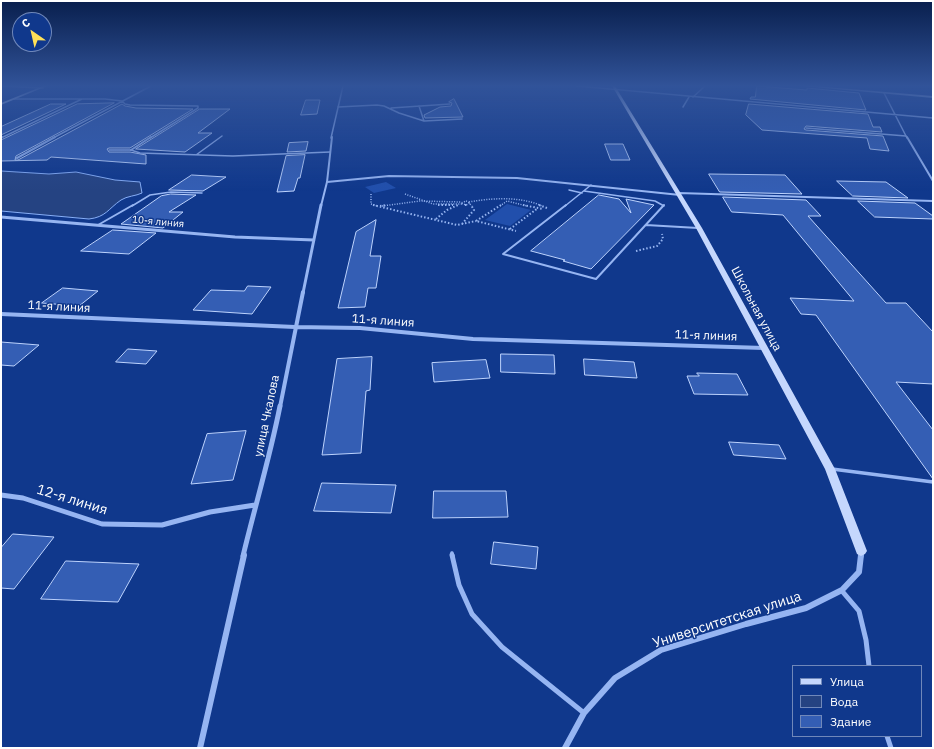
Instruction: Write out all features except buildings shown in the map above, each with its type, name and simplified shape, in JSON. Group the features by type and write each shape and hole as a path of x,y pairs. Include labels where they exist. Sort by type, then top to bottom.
{"street":[{"path":"1,138 36,121"},
{"path":"18,158 86,121"},
{"path":"132,150 178,121"},
{"name":"улица Чкалова","path":"200,748 255,505 274,436 322,199 328,182 332,133 335,121"},
{"name":"Школьная улица","path":"634,121 699,228 830,469 861,551"},
{"path":"899,121 906,136 933,181"},
{"path":"328,182 381,176 517,178 679,194 933,201"},
{"name":"10-я линия","path":"1,217 235,237 314,240"},
{"name":"11-я линия","path":"1,314 295,327 360,328 473,339 764,348"},
{"name":"12-я линия","path":"1,495 23,498 102,524 162,525 210,512 255,505"},
{"name":"Университетская улица","path":"565,748 584,713 615,678 661,650 746,624 806,608 842,590 859,572 861,551"}],"lane":[{"path":"806,128 906,136"},
{"path":"196,155 222,136"},
{"path":"109,150 132,150 140,153 234,156 330,152"},
{"path":"584,190 655,201 665,205 596,279 503,254 584,190 591,186"},
{"path":"568,190 582,193"},
{"path":"98,225 139,201 159,193 202,193"},
{"path":"646,225 699,228"},
{"path":"830,469 933,482"},
{"path":"452,553 459,585 472,614 502,647 584,713"},
{"path":"842,590 859,611 866,640 869,665"},
{"path":"887,737 891,748"}],"path":[{"path":"371,194 371,204 457,225 476,221 507,201 557,212"},
{"path":"405,194 432,205 462,203"},
{"path":"380,206 395,202 420,201 469,203 491,199 521,200 544,206 553,211"},
{"path":"436,220 447,210 462,203"},
{"path":"461,224 474,210 473,206 469,203"},
{"path":"510,229 539,208"},
{"path":"476,221 528,234"},
{"path":"622,251 643,250 651,248 661,242 662,235 651,225"}],"shaded area":[{"path":"386,182 396,188 374,193 365,187"},
{"path":"507,204 531,210 510,226 485,220"}],"water":[{"path":"1,171 49,174 76,172 115,180 140,182 142,193 123,199 103,214 89,219 1,211"}]}
